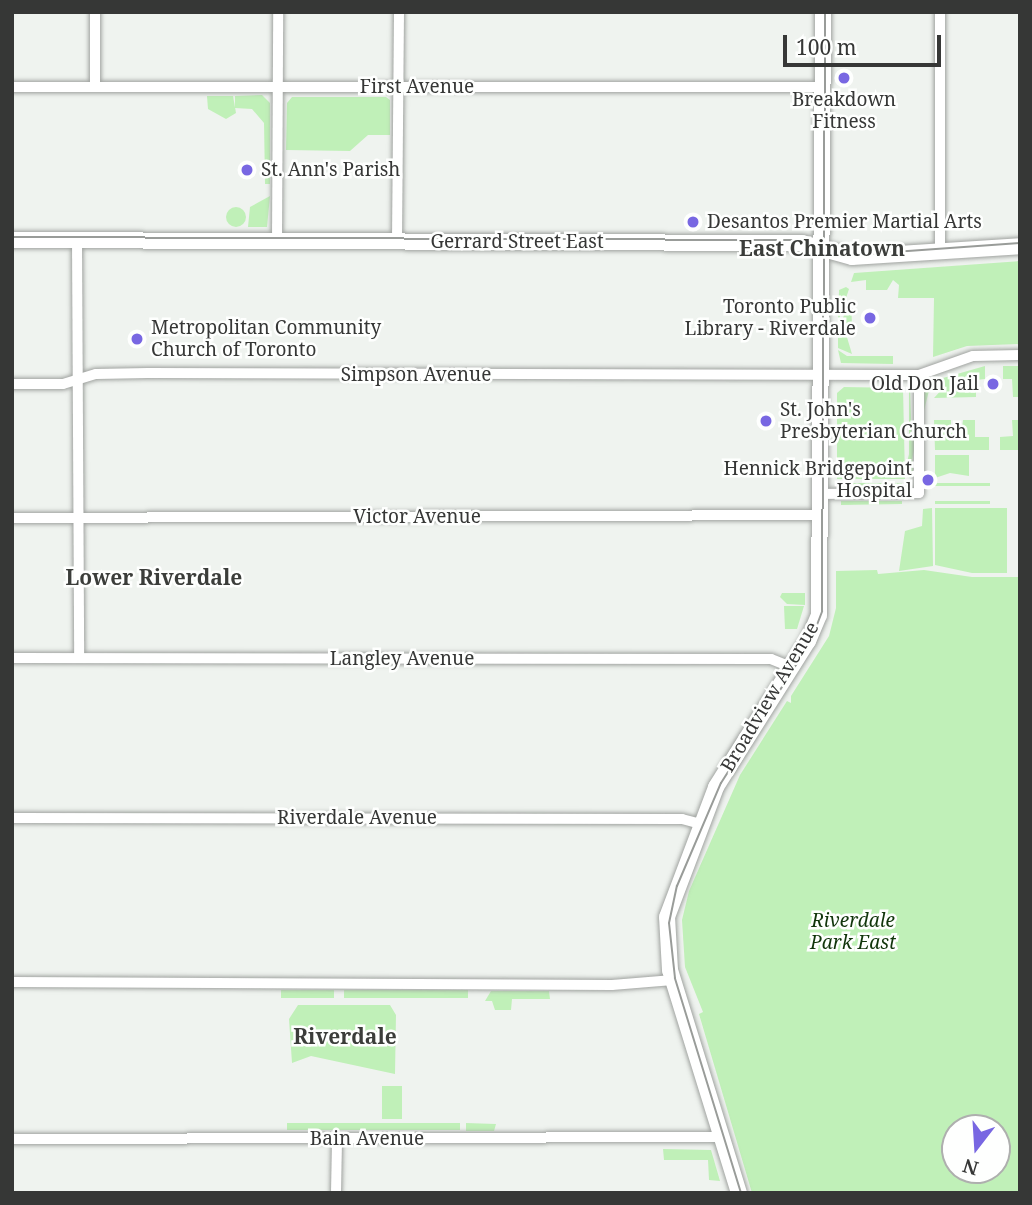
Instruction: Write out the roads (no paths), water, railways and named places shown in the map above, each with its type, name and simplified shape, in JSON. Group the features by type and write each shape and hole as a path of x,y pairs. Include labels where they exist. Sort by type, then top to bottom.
{"main road":[{"name":"Broadview Avenue","path":"738,1193 673,981 667,917 701,824 723,774 791,667 819,615 822,515 823,12"},
{"name":"Gerrard Street East","path":"12,240 802,243 852,257 1020,246"}],"street":[{"path":"95,12 95,87"},
{"path":"277,241 278,12"},
{"path":"397,241 399,12"},
{"path":"940,12 940,251"},
{"name":"First Avenue","path":"12,87 823,87"},
{"path":"77,240 79,658"},
{"name":"Simpson Avenue","path":"12,384 63,384 78,379 135,373 919,374 973,356 1020,355"},
{"path":"821,494 919,493 919,374"},
{"name":"Victor Avenue","path":"12,518 822,515"},
{"name":"Langley Avenue","path":"12,658 771,659 791,667"},
{"name":"Riverdale Avenue","path":"12,818 682,820 701,824"},
{"path":"12,982 612,985 673,981"},
{"name":"Bain Avenue","path":"12,1139 721,1137"},
{"path":"336,1193 337,1139"}],"tram line":[{"path":"741,1193 675,978 669,923 677,886 721,783 810,643 822,611 825,12"},
{"path":"12,237 802,240 840,252 866,254 1020,243"}],"place":[{"name":"Breakdown Fitness","path":"844,78"},
{"name":"St. Ann's Parish","path":"247,170"},
{"name":"Desantos Premier Martial Arts","path":"693,222"},
{"name":"Toronto Public Library - Riverdale","path":"870,318"},
{"name":"Metropolitan Community Church of Toronto","path":"137,339"},
{"name":"Old Don Jail","path":"993,384"},
{"name":"St. John's Presbyterian Church","path":"766,421"},
{"name":"Hennick Bridgepoint Hospital","path":"928,480"}],"district":[{"name":"East Chinatown","path":"822,248"},
{"name":"Lower Riverdale","path":"154,577"},
{"name":"Riverdale","path":"345,1036"}],"park label":[{"name":"Riverdale Park East","path":"853,932"}]}
